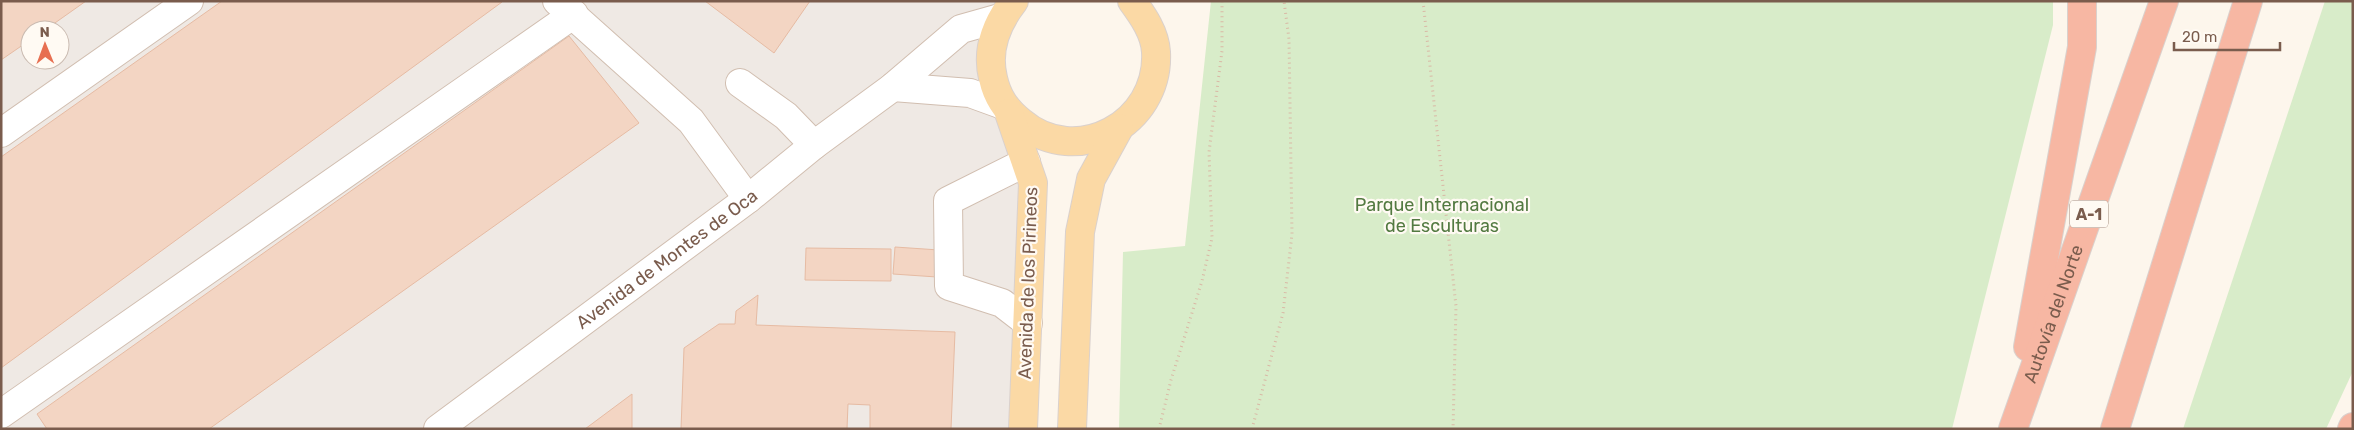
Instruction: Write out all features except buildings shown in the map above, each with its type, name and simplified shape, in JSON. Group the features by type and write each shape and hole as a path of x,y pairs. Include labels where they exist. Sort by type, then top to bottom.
{"highway":[{"path":"2013,428 2082,47 2082,1"},
{"name":"Autovía del Norte","path":"2013,428 2164,1"},
{"path":"2115,429 2248,1"}],"main road":[{"path":"1072,429 1080,232 1091,179 1119,128 1141,107 1154,81 1156,51 1148,22 1132,1"},
{"name":"Avenida de los Pirineos","path":"1007,10 991,45 990,66 995,88 1006,108 1033,183 1023,429"},
{"path":"1006,108 1032,132 1061,141 1091,140 1119,128"}],"street":[{"path":"1,133 189,1"},
{"path":"1,414 566,8 692,121 748,199"},
{"name":"Avenida de Montes de Oca","path":"438,429 748,199 814,145 893,87 961,29 1007,10"},
{"path":"740,82 786,116 814,145"},
{"path":"893,87 970,93 1006,108"},
{"path":"1026,162 948,201 950,286 1002,302 1028,323"},
{"path":"1,421 7,429"}],"path":[{"path":"1159,429 1212,238 1209,152 1222,51 1222,1"},
{"path":"1252,429 1284,313 1292,234 1290,39 1284,1"},
{"path":"1423,1 1456,306 1453,429"}],"shaded area":[{"path":"1,1 1014,1 991,45 1033,183 1023,429 1,429"}],"green space":[{"name":"Parque Internacional de Esculturas","path":"1211,1 2053,1 2053,25 1952,429 1119,429 1123,252 1185,246"},
{"path":"2325,1 2353,1 2353,371 2326,429 2183,429"}]}
